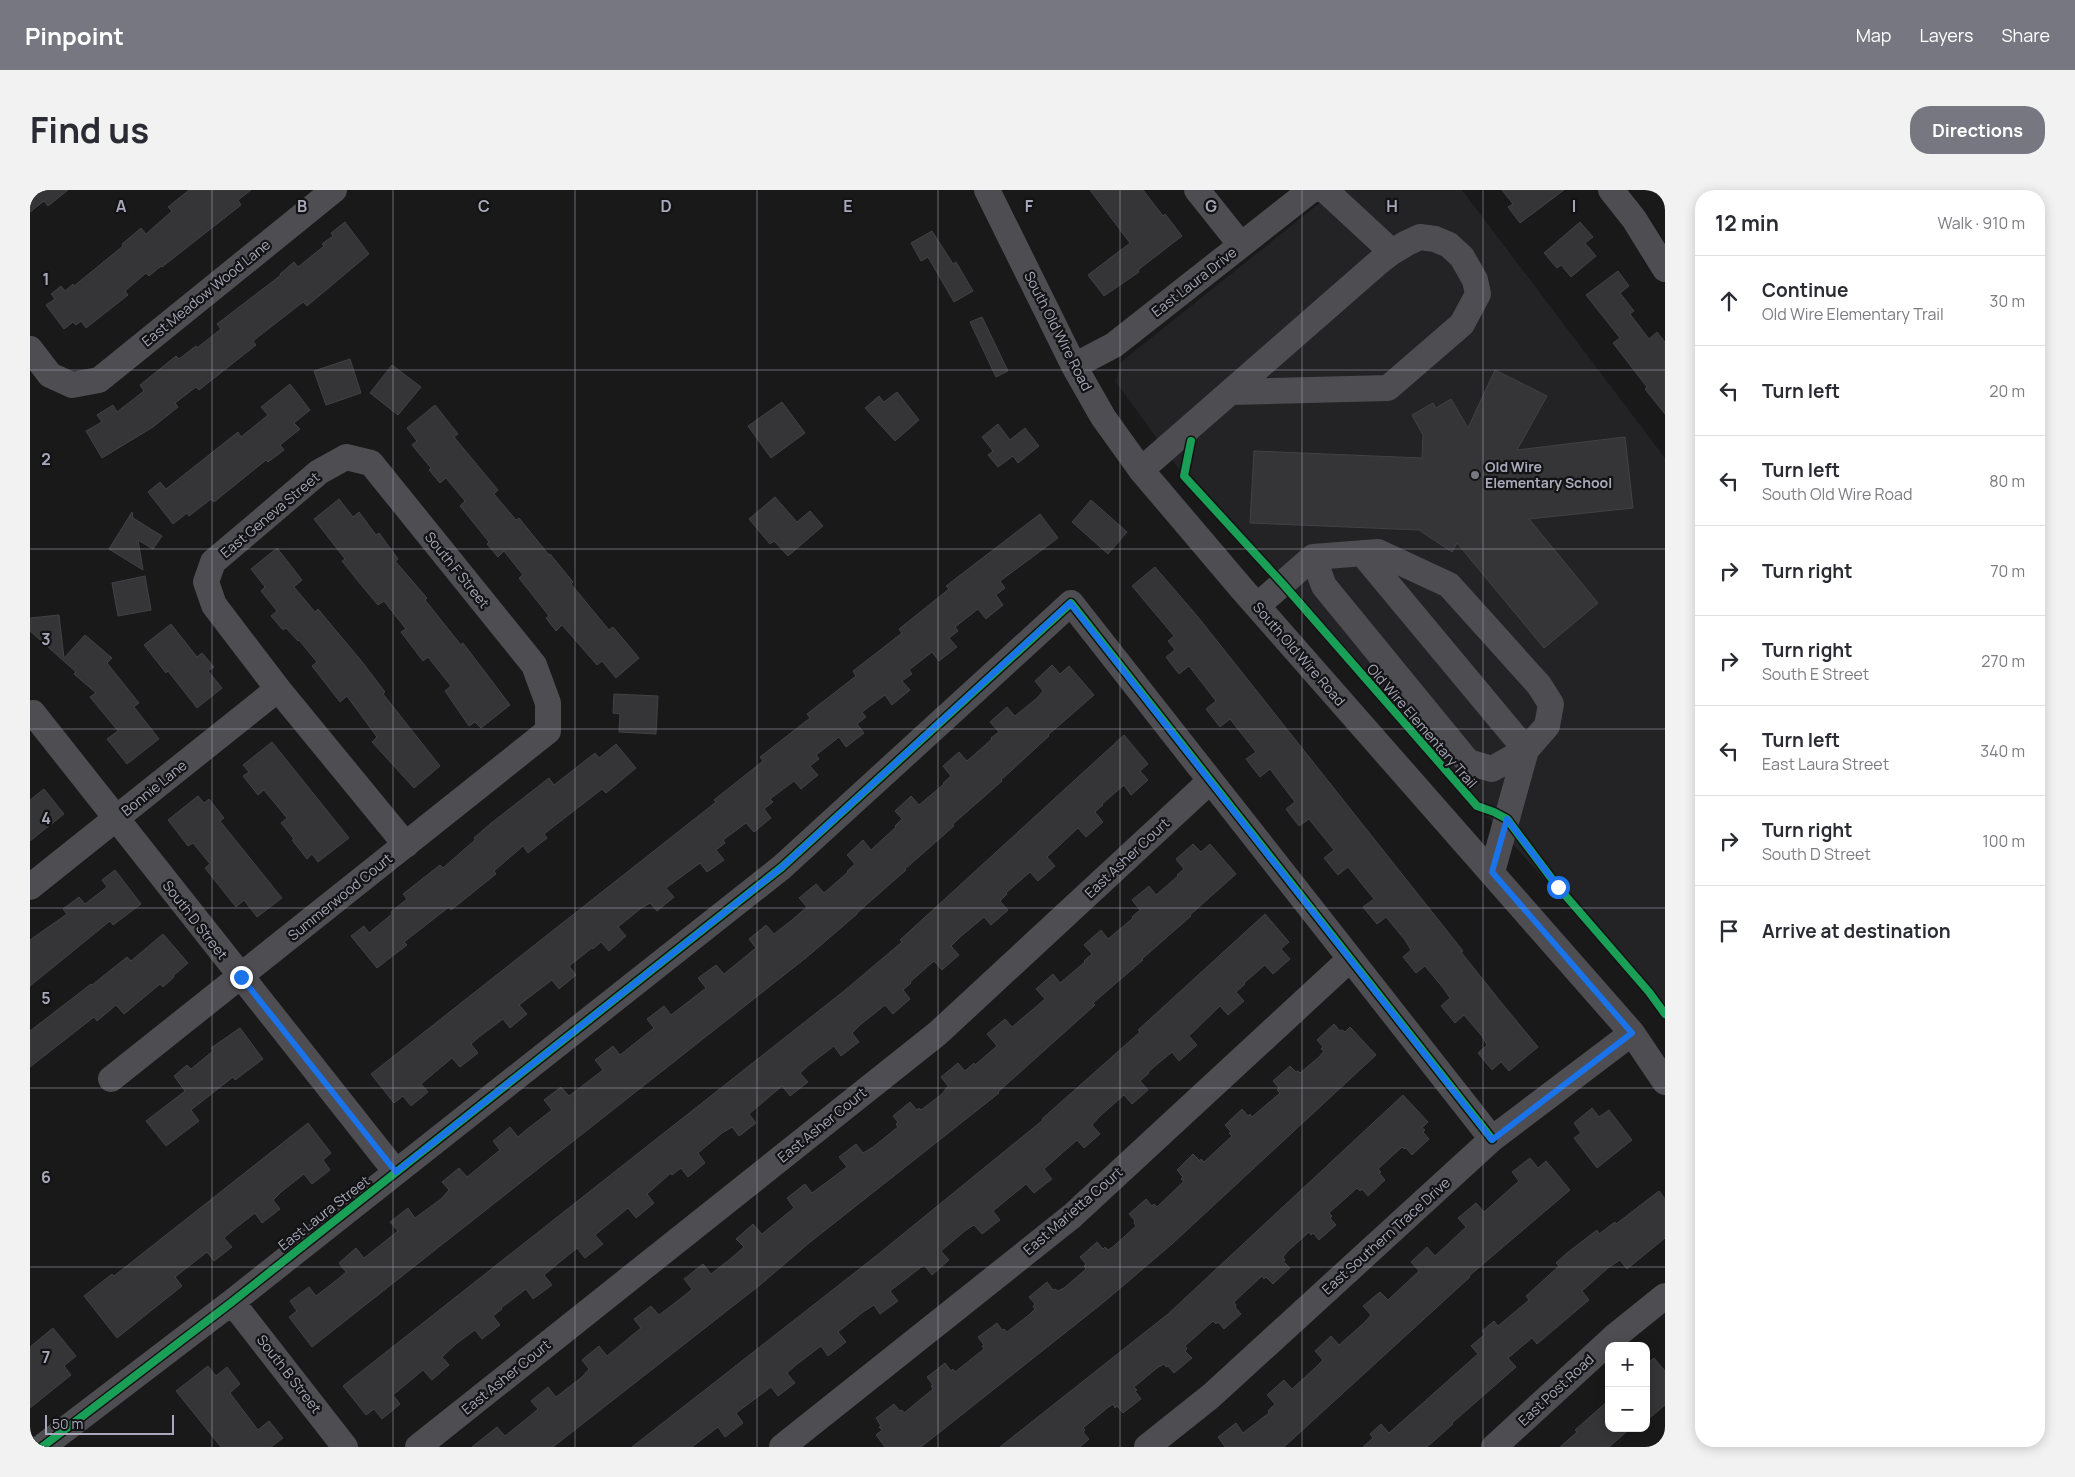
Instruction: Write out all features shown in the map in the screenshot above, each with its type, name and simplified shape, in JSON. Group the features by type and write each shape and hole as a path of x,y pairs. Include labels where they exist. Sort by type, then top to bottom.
{"street":[{"name":"East Meadow Wood Lane","path":"30,349 50,375 72,385 99,380 334,190"},
{"name":"South Old Wire Road","path":"987,190 1074,366 1103,417 1141,470 1257,606 1632,1033 1665,1082"},
{"path":"1197,190 1240,245"},
{"name":"East Laura Drive","path":"1074,366 1114,345 1311,190"},
{"path":"1325,190 1392,252"},
{"path":"1612,190 1634,219 1665,269"},
{"path":"1141,470 1230,392 1392,252 1420,237 1435,239 1449,245 1462,257 1475,280 1478,294 1462,324 1388,388 1230,392"},
{"name":"East Geneva Street","path":"278,690 214,606 206,582 213,562 320,472 346,458"},
{"name":"South F Street","path":"346,458 371,464 534,665 548,703"},
{"path":"1257,606 1313,557 1378,552 1449,585 1539,685 1551,704 1547,726 1526,750 1492,769 1468,762 1324,586 1313,557"},
{"path":"1362,554 1526,750"},
{"name":"East Laura Street","path":"42,1447 232,1302 782,867 1070,603 1209,782"},
{"path":"278,690 406,845"},
{"name":"Bonnie Lane","path":"30,887 278,690"},
{"name":"Summerwood Court","path":"111,1079 548,731 548,703"},
{"name":"South D Street","path":"33,713 396,1172"},
{"path":"1492,872 1526,750"},
{"path":"1209,782 1492,1140"},
{"name":"East Asher Court","path":"418,1447 938,1033 1209,782"},
{"name":"East Marietta Court","path":"782,1447 1072,1216 1350,959"},
{"name":"East Southern Trace Drive","path":"1148,1447 1212,1396 1492,1140 1632,1033"},
{"name":"East Post Road","path":"1494,1447 1614,1337 1665,1296"},
{"name":"South B Street","path":"232,1302 345,1447"}],"shaded area":[{"path":"1336,190 1462,190 1665,458 1665,1013 1649,992 1477,806 1184,476 1116,382 1121,362"}],"building":[{"path":"30,190 68,190 48,206 44,201 30,212"},
{"path":"189,190 251,190 238,200 241,205 162,267 149,276 146,273 125,291 128,295 86,328 81,321 76,325 73,322 64,329 46,305 55,299 51,294 61,286 65,291 73,284 74,286 123,246 122,244 141,228 146,234 172,211 168,207"},
{"path":"1090,190 1143,190 1163,216 1165,214 1182,236 1138,270 1139,272 1104,296 1088,275 1130,243"},
{"path":"1502,190 1564,190 1520,223 1508,207 1513,204"},
{"path":"345,222 369,254 307,306 303,302 253,341 256,345 199,390 196,387 175,403 178,407 153,427 102,458 86,431 102,422 97,415 113,405 117,412 144,391 140,385 176,356 179,359 196,346 197,348 221,329 217,324 281,275 294,262 298,267 324,246 322,244 333,236 331,233"},
{"path":"1580,222 1593,237 1585,243 1596,256 1571,277 1561,265 1557,268 1544,253"},
{"path":"932,231 953,264 956,262 973,291 954,302 928,257 921,261 911,243"},
{"path":"1618,271 1629,286 1620,293 1634,311 1630,314 1649,339 1657,332 1665,342 1665,414 1613,343 1620,338 1586,295"},
{"path":"982,317 1008,371 996,377 970,322"},
{"path":"350,359 361,393 326,405 314,371"},
{"path":"392,365 421,387 398,415 370,393"},
{"path":"1495,370 1547,396 1517,450 1625,437 1633,508 1529,519 1598,603 1544,648 1457,543 1452,552 1419,530 1250,523 1254,451 1422,458 1423,435 1412,415 1433,403 1436,408 1451,399 1468,428"},
{"path":"290,384 310,410 294,423 300,429 280,445 284,450 268,462 266,460 214,502 211,499 189,516 187,513 173,524 148,492 160,482 166,489 238,432 241,437 268,415 261,407"},
{"path":"897,392 919,420 895,441 865,408 879,396 884,402"},
{"path":"782,402 805,433 771,458 748,426"},
{"path":"435,405 458,434 454,437 498,490 494,494 516,520 519,518 550,554 573,582 571,584 609,630 613,627 639,658 616,678 602,661 597,665 562,625 556,631 546,618 549,616 519,578 523,575 504,551 498,557 487,544 489,542 460,506 465,501 446,478 440,483 429,470 431,468 412,445 417,441 407,428"},
{"path":"998,424 1010,440 1025,428 1039,446 1018,463 1013,456 998,467 988,455 993,451 982,437"},
{"path":"775,497 797,522 810,511 823,526 788,556 774,541 770,544 749,519"},
{"path":"339,499 353,517 359,512 376,535 379,533 398,559 395,561 427,598 425,600 461,645 463,643 510,705 481,728 475,722 469,726 445,691 451,686 428,657 423,661 401,632 406,629 384,601 378,605 357,580 342,561 345,559 314,519"},
{"path":"1091,500 1127,532 1108,554 1072,522"},
{"path":"132,512 133,518 162,536 153,549 138,540 143,570 109,549"},
{"path":"1040,514 1058,538 1000,581 1005,588 996,595 1003,605 986,619 978,609 955,627 958,631 949,638 957,647 939,661 932,652 909,670 912,674 902,681 910,690 892,705 885,695 862,712 866,717 857,724 864,733 846,747 839,737 816,755 819,759 810,766 818,775 801,789 794,781 770,799 773,802 764,809 771,818 754,832 746,823 723,840 725,843 716,850 724,860 707,872 700,863 666,888 674,897 657,911 650,903 640,909 618,927 626,936 609,951 601,942 569,966 576,975 559,989 552,980 519,1005 527,1014 510,1028 503,1019 479,1037 471,1044 478,1053 460,1067 452,1058 421,1084 428,1092 411,1106 403,1096 394,1103 371,1074 716,802 714,800 763,761 760,757 810,718 807,714 856,676 853,671 902,633 899,629 949,589 946,586"},
{"path":"277,548 302,580 294,587 315,612 318,609 363,663 385,692 383,694 440,766 414,788 372,742 377,737 347,696 340,702 312,666 317,662 299,640 286,628 283,630 271,616 277,611 261,591 265,587 251,569"},
{"path":"1155,567 1198,617 1538,1047 1509,1071 1501,1062 1492,1070 1478,1053 1487,1045 1482,1036 1464,1015 1455,1023 1441,1006 1450,998 1444,989 1425,966 1416,973 1403,957 1411,950 1386,917 1377,924 1363,907 1374,899 1348,867 1338,875 1324,858 1334,850 1309,819 1299,826 1286,809 1295,802 1270,769 1260,777 1246,759 1256,752 1230,719 1220,727 1206,709 1216,701 1189,666 1179,674 1166,657 1175,650 1168,641 1174,636 1132,586"},
{"path":"145,576 151,610 118,616 112,583"},
{"path":"59,615 64,658 85,635 112,658 107,663 139,703 134,707 159,739 127,764 107,739 118,731 90,697 96,693 74,674 76,672 30,631 30,618"},
{"path":"171,624 197,657 202,653 214,667 208,671 222,688 197,708 168,671 166,673 144,645"},
{"path":"1052,665 1060,674 1069,666 1094,695 1048,735 1002,781 953,824 954,826 807,957 312,1347 289,1317 297,1311 290,1301 309,1287 316,1296 338,1279 346,1272 339,1263 356,1248 364,1258 398,1231 390,1222 408,1208 415,1218 441,1199 449,1190 442,1182 459,1168 467,1177 500,1150 493,1141 510,1127 518,1137 552,1110 544,1100 561,1087 569,1096 603,1070 595,1060 613,1046 620,1055 654,1028 647,1019 664,1006 671,1015 706,988 698,978 716,965 724,974 756,948 749,939 766,925 774,934 792,920 807,907 799,898 816,884 824,893 848,872 855,864 847,855 863,840 871,850 896,827 902,819 895,811 911,796 919,805 944,784 951,776 943,766 959,752 967,761 999,732 990,722 1007,707 1015,716 1037,698 1043,691 1035,681"},
{"path":"614,694 658,696 656,734 619,732 620,714 613,713"},
{"path":"1124,735 1148,764 1140,771 1148,780 1131,795 1124,785 1102,804 1095,812 1103,822 1086,837 1078,828 1047,857 1055,866 1038,881 1030,872 1006,893 1000,901 1008,910 991,925 984,917 959,938 951,946 959,955 942,970 934,961 910,982 903,990 910,999 893,1014 885,1005 860,1025 852,1033 859,1042 841,1056 834,1046 809,1065 800,1073 808,1082 790,1096 782,1086 749,1114 756,1123 739,1136 732,1127 722,1133 698,1153 705,1163 688,1177 681,1168 672,1175 671,1173 647,1194 654,1203 636,1218 628,1208 595,1235 603,1244 585,1258 577,1248 544,1275 552,1285 533,1299 526,1289 501,1308 493,1316 500,1325 482,1339 475,1330 456,1344 442,1357 449,1365 432,1380 423,1370 393,1395 400,1404 382,1419 374,1409 366,1415 343,1386 844,991 902,942 900,940"},
{"path":"272,742 349,838 318,862 312,854 307,859 292,840 294,839 281,823 287,818 264,790 258,795 243,776 249,772 243,765"},
{"path":"616,744 636,768 606,793 602,789 544,834 547,838 528,853 523,846 494,871 496,874 451,910 449,907 404,942 407,945 377,968 351,936 364,926 369,933 407,899 403,894 440,865 443,868 490,824 549,778 554,785 595,753 599,758"},
{"path":"44,789 64,814 30,841 30,800"},
{"path":"198,796 204,803 209,799 224,818 220,821 282,898 257,917 244,900 236,907 205,868 210,864 193,843 188,846 168,820"},
{"path":"1193,844 1201,852 1210,844 1236,874 1143,960 1093,1003 1095,1005 999,1093 809,1243 760,1285 553,1447 472,1447 497,1427 505,1436 538,1409 531,1401 548,1387 556,1397 582,1377 589,1369 582,1360 599,1346 607,1356 641,1328 634,1319 651,1306 659,1315 684,1296 692,1289 684,1279 703,1264 711,1274 729,1260 744,1247 736,1239 753,1224 762,1234 794,1208 787,1198 805,1184 812,1193 847,1167 839,1157 856,1144 863,1153 898,1127 896,1124 898,1122 893,1116 910,1102 917,1110 919,1108 921,1110 942,1094 948,1086 941,1077 958,1063 965,1071 997,1046 987,1034 1005,1019 1012,1027 1045,999 1036,989 1053,974 1060,983 1085,962 1092,954 1084,945 1101,930 1108,939 1133,918 1140,910 1132,900 1149,886 1156,895 1178,876 1184,869 1176,859"},
{"path":"115,870 141,904 113,925 110,921 30,986 30,940 67,914 63,909 79,897 85,904 107,887 102,880"},
{"path":"1265,914 1289,942 1281,949 1290,959 1273,974 1265,965 1236,992 1244,1001 1228,1015 1220,1006 1189,1036 1197,1045 1179,1061 1172,1052 1148,1072 1140,1081 1148,1090 1132,1104 1124,1095 1100,1116 1092,1125 1100,1134 1084,1148 1077,1140 1044,1169 1052,1179 1034,1193 1026,1184 993,1211 1000,1220 982,1234 974,1225 966,1230 941,1251 949,1260 932,1275 924,1265 890,1291 898,1301 880,1314 874,1305 863,1312 838,1332 846,1342 828,1356 821,1346 796,1365 787,1373 795,1383 778,1396 771,1387 736,1413 743,1423 725,1437 718,1427 692,1447 632,1447 876,1256 1043,1120"},
{"path":"163,934 188,963 174,977 163,987 160,984 124,1014 116,1005 97,1021 94,1017 30,1067 30,1031 127,957 131,961"},
{"path":"1334,1024 1340,1031 1345,1032 1350,1027 1376,1055 1172,1244 1104,1302 921,1447 885,1447 876,1435 882,1430 876,1418 894,1404 904,1413 933,1389 931,1386 933,1385 927,1377 945,1363 951,1371 953,1369 955,1372 984,1349 982,1346 984,1345 978,1337 997,1323 1002,1330 1004,1329 1007,1332 1030,1314 1035,1309 1033,1306 1035,1304 1029,1297 1047,1282 1053,1290 1058,1291 1064,1288 1086,1269 1084,1266 1086,1264 1080,1257 1097,1242 1103,1249 1105,1247 1108,1250 1114,1246 1136,1226 1135,1221 1129,1214 1146,1199 1152,1206 1154,1204 1157,1207 1184,1181 1177,1170 1193,1154 1200,1161 1201,1159 1204,1162 1232,1136 1225,1125 1242,1109 1248,1116 1250,1114 1252,1117 1280,1093 1277,1090 1279,1088 1273,1081 1290,1066 1300,1073 1319,1057 1324,1051 1317,1040"},
{"path":"240,1028 263,1059 235,1080 233,1077 191,1110 199,1121 166,1146 146,1121 185,1091 174,1076 187,1065 191,1069 213,1051 211,1048"},
{"path":"1403,1095 1428,1122 1422,1128 1429,1139 1412,1155 1406,1148 1402,1147 1378,1169 1385,1180 1368,1196 1362,1189 1360,1191 1357,1188 1329,1213 1332,1216 1330,1218 1336,1225 1319,1240 1313,1233 1311,1235 1309,1232 1288,1251 1283,1257 1285,1260 1283,1261 1290,1268 1273,1284 1266,1277 1264,1279 1262,1276 1234,1302 1235,1307 1241,1314 1224,1329 1218,1322 1216,1324 1213,1321 1185,1346 1187,1349 1185,1351 1192,1358 1174,1373 1164,1364 1157,1368 1134,1387 1141,1399 1123,1413 1117,1406 1115,1408 1113,1404 1083,1428 1085,1430 1083,1432 1089,1439 1080,1447 1000,1447 1168,1314"},
{"path":"1592,1108 1599,1117 1609,1110 1632,1140 1597,1168 1574,1138 1581,1133 1574,1123"},
{"path":"308,1123 331,1153 323,1160 330,1170 312,1184 304,1174 281,1192 273,1200 280,1209 262,1223 255,1213 232,1231 224,1238 232,1247 214,1261 207,1252 175,1277 182,1286 117,1338 84,1296 112,1274 114,1276"},
{"path":"1530,1158 1538,1168 1546,1161 1570,1190 1469,1276 1284,1447 1225,1447 1218,1437 1236,1423 1243,1433 1269,1413 1268,1411 1275,1404 1267,1395 1284,1380 1292,1389 1323,1360 1315,1351 1331,1336 1339,1345 1364,1323 1371,1315 1363,1306 1380,1292 1388,1300 1419,1271 1411,1262 1427,1247 1435,1256 1466,1227 1458,1218 1476,1203 1484,1212 1519,1181 1512,1172"},
{"path":"1659,1191 1665,1199 1665,1238 1627,1269 1620,1260 1608,1268 1582,1291 1589,1300 1537,1344 1532,1338 1508,1358 1516,1367 1427,1447 1363,1447 1373,1438 1370,1434 1381,1424 1389,1433 1478,1354 1471,1346 1485,1334 1482,1331 1494,1321 1498,1326 1529,1300 1526,1296 1559,1266 1556,1263 1567,1253 1597,1230 1599,1234 1615,1222 1616,1224"},
{"path":"53,1328 76,1356 64,1366 71,1375 30,1408 30,1347"},
{"path":"1654,1358 1665,1371 1665,1405 1650,1418 1650,1387 1650,1361"},
{"path":"208,1366 216,1376 227,1367 240,1384 230,1393 258,1430 269,1421 283,1438 271,1447 221,1447 176,1391"},
{"path":"1605,1404 1605,1432 1626,1432 1609,1447 1560,1447 1577,1432 1575,1430"}],"cycle path":[{"name":"Old Wire Elementary Trail","path":"1191,441 1184,476 1283,584 1477,806 1507,819 1558,887 1649,992 1665,1014"},
{"path":"42,1447 232,1302 782,867 1071,603 1492,1139"}],"place":[{"name":"Old Wire Elementary School","path":"1475,475"}],"route":[{"path":"241,977 396,1172 782,867 1070,603 1492,1140 1632,1033 1492,872 1507,819 1558,887"}]}
